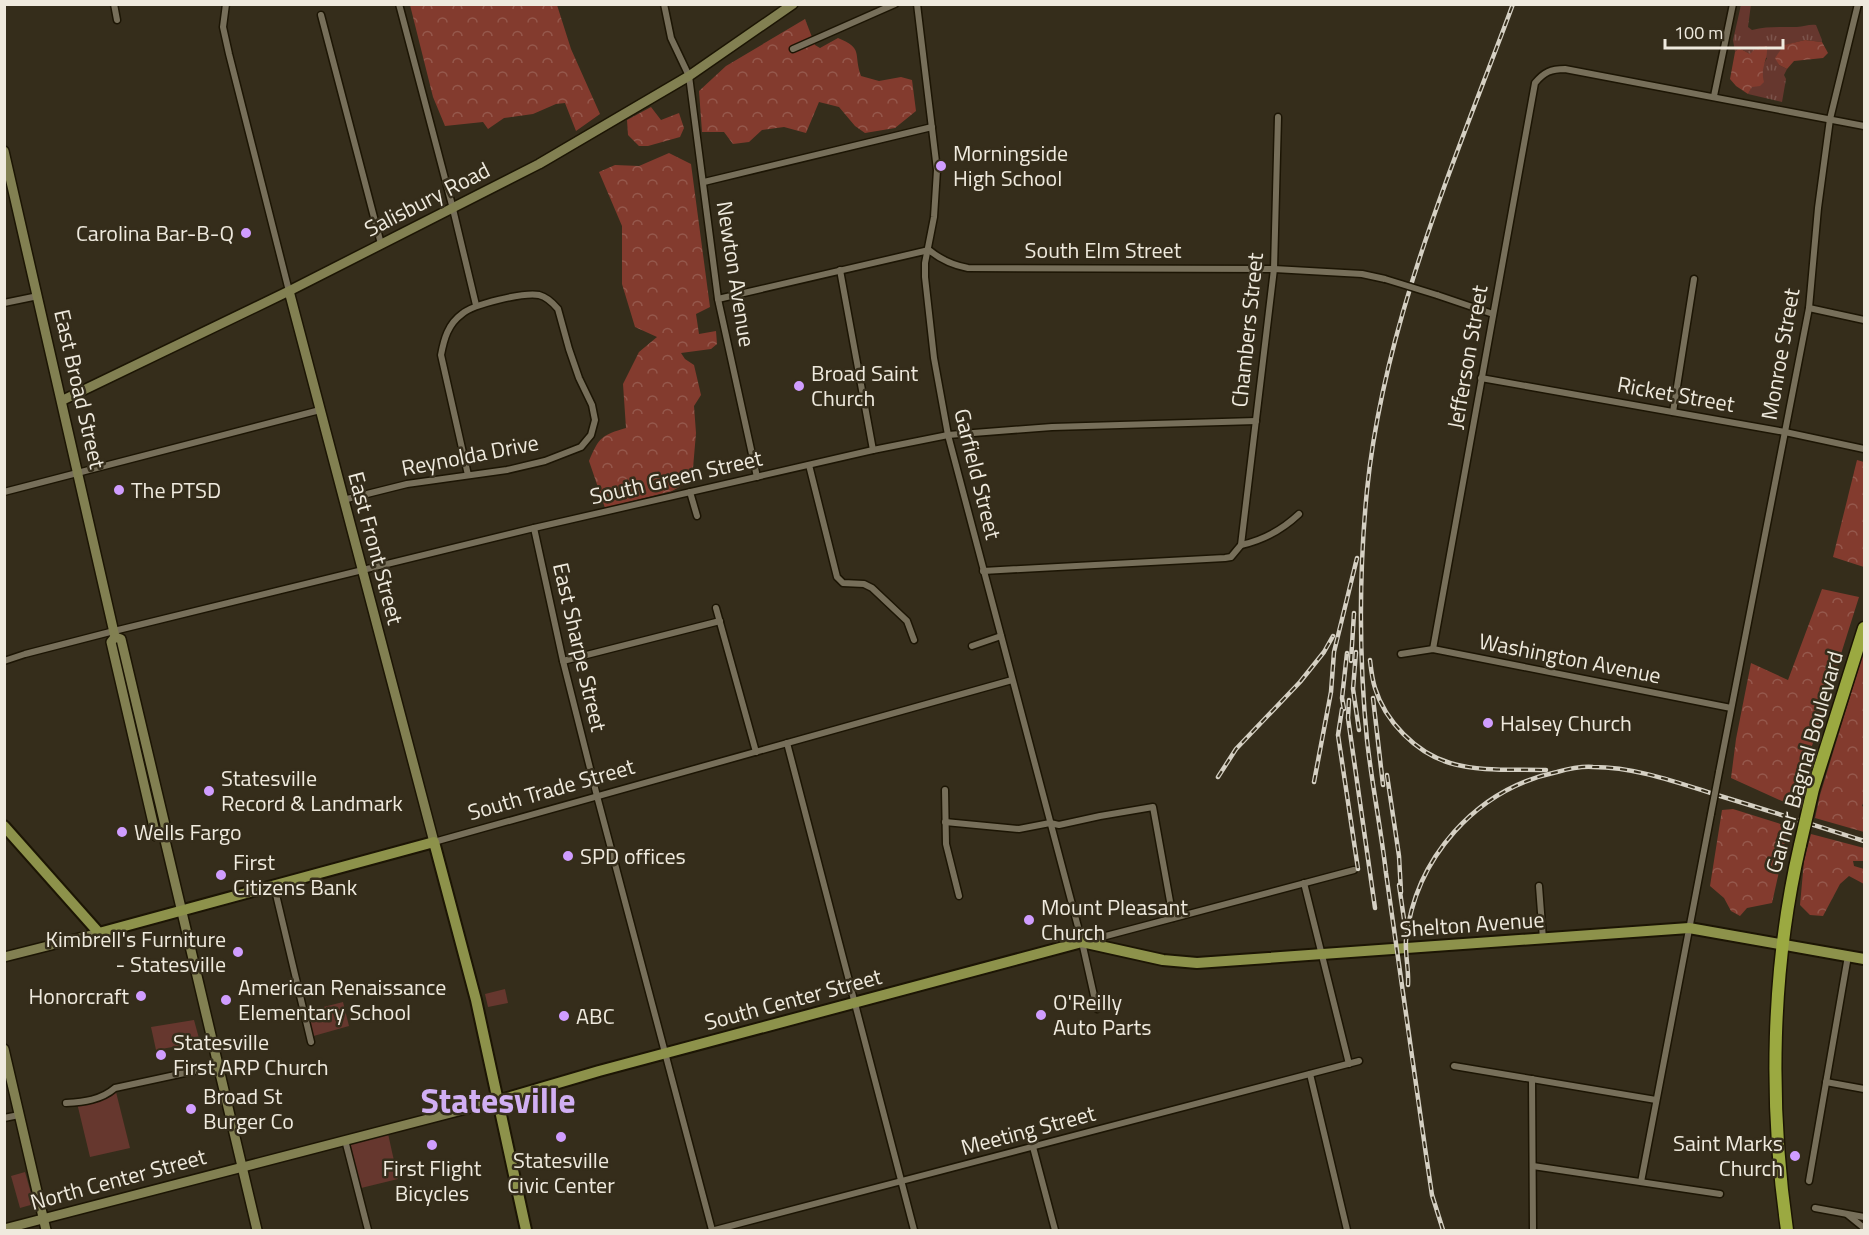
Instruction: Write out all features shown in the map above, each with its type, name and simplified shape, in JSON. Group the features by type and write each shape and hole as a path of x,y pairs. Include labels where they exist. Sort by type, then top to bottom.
{"highway":[{"name":"Garner Bagnal Boulevard","path":"1788,1230 1781,1177 1776,1098 1776,1052 1783,945 1790,890 1813,789 1864,627"}],"main road":[{"path":"4,826 99,933"},
{"name":"South Trade Street","path":"99,933 434,842"},
{"name":"East Front Street","path":"434,842 476,1000 526,1230"},
{"name":"Shelton Avenue","path":"1082,942 1163,960 1197,963 1689,928 1864,959"},
{"name":"South Center Street","path":"497,1101 665,1053 1082,942"}],"street":[{"path":"114,4 117,20"},
{"name":"East Front Street","path":"226,4 223,27 227,45 343,500 434,842"},
{"path":"399,4 476,305 462,313 451,325 444,339 441,355 468,475"},
{"name":"Newton Avenue","path":"664,4 671,38 689,76 718,299 757,477"},
{"name":"Salisbury Road","path":"63,400 289,291 540,164 689,76 783,7 793,4"},
{"path":"794,49 895,4"},
{"name":"Garfield Street","path":"916,4 937,184 929,249 925,263 934,358 948,435 1082,942 1097,1010"},
{"path":"1733,4 1714,96 1864,126"},
{"name":"Monroe Street","path":"1641,1182 1809,309 1818,208 1830,119 1858,4"},
{"path":"321,15 381,244"},
{"name":"Jefferson Street","path":"1433,649 1535,82 1542,74 1553,69 1565,69 1714,96"},
{"name":"Chambers Street","path":"1241,545 1274,269 1278,117"},
{"path":"704,182 932,127"},
{"name":"East Broad Street","path":"4,151 63,400 114,634 111,642 156,836 164,836"},
{"path":"718,299 929,249"},
{"name":"South Elm Street","path":"929,249 940,259 954,266 969,268 1274,269 1362,274 1437,295 1493,315"},
{"path":"840,270 873,450"},
{"path":"1673,412 1694,279"},
{"name":"Reynolda Drive","path":"343,500 408,484 507,470 545,461 581,447 591,435 595,420 592,405 579,378 558,309 550,300 540,295 528,294 476,305"},
{"path":"4,303 38,296"},
{"path":"1809,309 1864,320"},
{"name":"Ricket Street","path":"1481,378 1785,432 1864,449"},
{"path":"4,492 320,410"},
{"name":"South Green Street","path":"4,661 534,528 873,450 948,435 1052,427 1256,421"},
{"path":"809,465 837,578 843,583 864,584 872,588 907,621 914,640"},
{"path":"690,492 697,516"},
{"path":"983,571 1231,557 1241,545 1257,542 1287,526 1299,514"},
{"name":"East Sharpe Street","path":"534,528 562,661 714,1230"},
{"path":"717,608 756,752"},
{"path":"562,661 720,621"},
{"name":"East Broad Street","path":"114,634 121,639 166,832 164,836 257,1230"},
{"path":"972,646 1001,636"},
{"name":"Washington Avenue","path":"1401,654 1433,649 1731,708"},
{"name":"South Trade Street","path":"434,842 1012,680"},
{"path":"787,743 914,1230"},
{"path":"138,756 148,754"},
{"path":"945,790 946,844 959,896"},
{"path":"945,822 1019,830 1154,807 1173,918"},
{"name":"South Center Street","path":"1082,942 1354,870"},
{"path":"1304,884 1349,1064"},
{"path":"274,886 311,1042"},
{"path":"1539,886 1543,939"},
{"path":"4,957 99,933"},
{"path":"1809,1181 1848,956"},
{"path":"4,1049 46,1230"},
{"name":"Meeting Street","path":"714,1230 1359,1061"},
{"path":"66,1103 78,1103 105,1096 115,1088 217,1066"},
{"path":"1454,1066 1656,1100"},
{"path":"1310,1074 1347,1230"},
{"path":"1532,1079 1533,1230"},
{"path":"1826,1082 1864,1089"},
{"name":"South Center Street","path":"242,1167 497,1101"},
{"path":"4,1118 19,1115"},
{"path":"345,1140 368,1230"},
{"path":"1033,1147 1055,1230"},
{"path":"1533,1166 1720,1194"},
{"name":"North Center Street","path":"4,1229 242,1167"},
{"path":"1815,1208 1864,1217"},
{"path":"1847,1214 1864,1228"}],"green space":[{"path":"1751,4 1748,27 1752,30 1816,25 1822,40 1822,42 1805,40 1785,45 1776,58 1779,65 1787,69 1784,75 1786,79 1782,102 1748,94 1767,58 1750,54 1739,48 1735,52 1733,40 1741,5"},
{"path":"410,5 557,5 571,49 600,114 576,131 565,103 556,104 533,114 504,118 488,129 483,122 445,126 433,97"},
{"path":"805,19 815,45 820,48 838,38 855,49 861,76 879,81 901,77 912,80 916,111 895,128 865,133 855,126 839,107 819,102 806,133 784,127 762,130 749,142 733,144 724,132 702,132 699,91 726,66"},
{"path":"1805,40 1822,42 1828,53 1823,58 1794,61 1787,69 1779,65 1775,58 1784,45"},
{"path":"1767,46 1763,72 1764,82 1760,86 1752,87 1748,94 1730,79 1735,52 1739,48 1750,54 1757,47"},
{"path":"651,107 661,120 679,113 684,128 680,137 648,146 639,146 628,135 627,120"},
{"path":"669,153 691,164 710,307 696,314 699,334 716,331 717,344 711,349 681,353 694,365 701,395 694,406 696,433 692,480 672,491 605,508 589,461 602,438 626,428 623,384 639,352 657,337 635,327 622,284 622,226 599,172 615,165 639,166"},
{"path":"1857,460 1864,462 1864,567 1833,557"},
{"path":"1822,589 1859,597 1793,806 1731,778 1736,739 1751,663 1788,680"},
{"path":"1864,651 1864,801 1862,806 1864,807 1864,832 1815,818"},
{"path":"1733,809 1787,826 1772,903 1747,908 1740,916 1731,911 1724,898 1710,886 1722,810"},
{"path":"1811,834 1864,848 1864,861 1853,861 1854,866 1864,869 1864,884 1849,876 1840,884 1823,916 1810,915 1800,905 1804,861"},
{"path":"505,989 508,1003 488,1007 485,994"},
{"path":"343,1002 349,1026 310,1037 304,1012"},
{"path":"284,1009 286,1017 266,1021 264,1013"},
{"path":"194,1020 200,1042 156,1050 151,1027"},
{"path":"115,1088 130,1148 90,1157 77,1103 105,1096"},
{"path":"387,1129 398,1179 357,1189 345,1140"},
{"path":"25,1172 34,1204 20,1208 11,1176"}],"railway":[{"path":"1443,1230 1432,1195 1367,740 1361,646 1362,552 1367,490 1376,427 1405,304 1446,182 1513,4"},
{"path":"1314,782 1331,692 1334,652 1357,558"},
{"path":"1351,661 1354,613"},
{"path":"1218,777 1236,749 1300,682 1324,652 1333,636"},
{"path":"1356,652 1353,689 1359,730"},
{"path":"1344,709 1342,698 1347,653"},
{"path":"1370,660 1375,688 1386,712 1394,724 1425,752 1450,763 1473,768 1546,770"},
{"path":"1373,698 1383,785"},
{"path":"1349,700 1348,718 1375,908"},
{"path":"1342,709 1338,735 1358,869"},
{"path":"1408,985 1406,940 1412,910 1422,882 1436,855 1454,832 1476,811 1500,794 1528,781 1579,767 1640,772 1864,841"},
{"path":"1387,775 1399,856 1401,892"},
{"path":"1399,885 1405,926"}],"place":[{"name":"Morningside High School","path":"941,166"},
{"name":"Carolina Bar-B-Q","path":"246,233"},
{"name":"Broad Saint Church","path":"799,386"},
{"name":"The PTSD","path":"119,490"},
{"name":"Halsey Church","path":"1488,723"},
{"name":"Statesville Record & Landmark","path":"209,791"},
{"name":"Wells Fargo","path":"122,832"},
{"name":"SPD offices","path":"568,856"},
{"name":"First Citizens Bank","path":"221,875"},
{"name":"Mount Pleasant Church","path":"1029,920"},
{"name":"Kimbrell's Furniture - Statesville","path":"238,952"},
{"name":"Honorcraft","path":"141,996"},
{"name":"American Renaissance Elementary School","path":"226,1000"},
{"name":"O'Reilly Auto Parts","path":"1041,1015"},
{"name":"ABC","path":"564,1016"},
{"name":"Statesville First ARP Church","path":"161,1055"},
{"name":"Broad St Burger Co","path":"191,1109"},
{"name":"Statesville Civic Center","path":"561,1137"},
{"name":"First Flight Bicycles","path":"432,1145"},
{"name":"Saint Marks Church","path":"1795,1156"}],"district":[{"name":"Statesville","path":"498,1100"}]}
